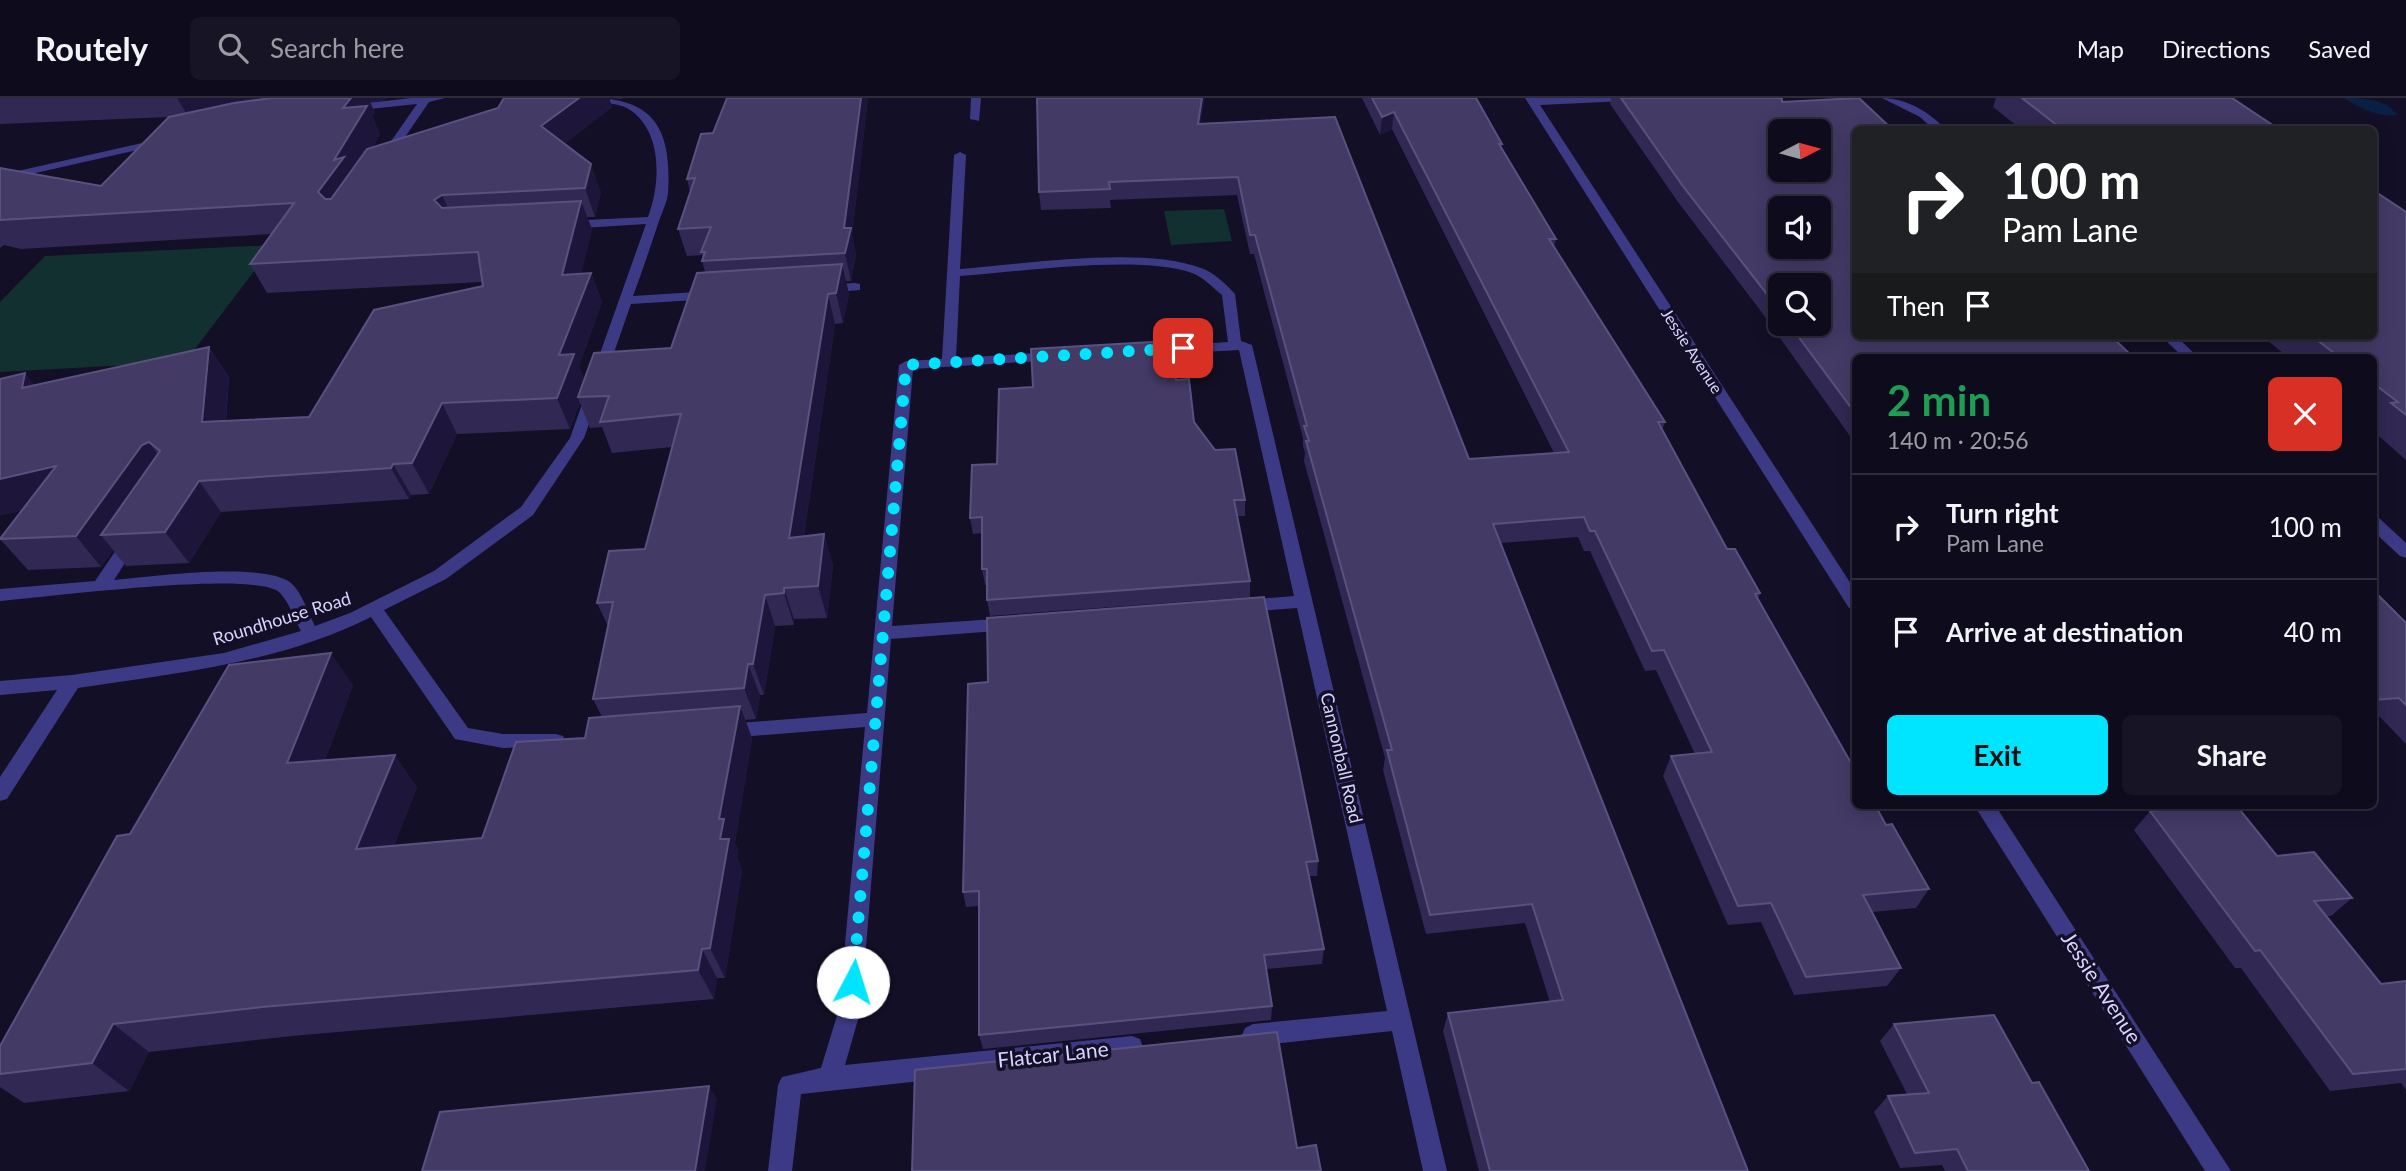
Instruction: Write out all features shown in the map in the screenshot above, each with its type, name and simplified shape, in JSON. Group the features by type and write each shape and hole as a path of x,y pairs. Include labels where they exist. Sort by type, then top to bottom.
{"street":[{"path":"340,110 440,98"},
{"name":"Roundhouse Road","path":"0,688 72,682 224,660 311,634 374,609 440,575 501,533 527,510 577,438 662,195 659,141 650,122 629,105 596,98"},
{"path":"975,120 976,98"},
{"path":"1531,100 1625,98"},
{"path":"1887,98 1924,114 1937,126"},
{"path":"379,166 425,100"},
{"name":"Jessie Avenue","path":"1531,100 1852,599"},
{"path":"0,178 172,140"},
{"path":"949,363 960,155"},
{"path":"548,226 653,220"},
{"name":"Cannonball Road","path":"954,273 1086,264 1155,263 1198,270 1228,294 1305,601 1435,1171"},
{"path":"814,290 855,287"},
{"path":"625,300 733,294"},
{"path":"2172,340 2188,354"},
{"path":"1126,352 1240,345"},
{"path":"830,1077 850,1009 885,633 906,365 1072,355"},
{"path":"100,587 143,523"},
{"path":"2377,526 2406,552"},
{"path":"0,595 192,579 265,579 286,588 311,634"},
{"path":"1223,608 1305,601"},
{"path":"374,609 463,734 503,741 576,741"},
{"path":"885,633 1034,622"},
{"path":"0,793 72,682"},
{"path":"712,732 877,719"},
{"name":"Jessie Avenue","path":"1987,809 2219,1171"},
{"path":"1234,1037 1401,1020"},
{"name":"Flatcar Lane","path":"779,1171 790,1085 830,1077 1150,1045"}],"green space":[{"path":"1224,209 1232,241 1171,245 1164,211"},
{"path":"274,245 185,362 0,372 0,302 45,256"}],"water":[{"path":"2343,98 2380,102 2393,109 2397,115 2375,113"}],"building":[{"path":"272,98 351,98 343,108 367,106 334,160 344,157 318,192 325,199 331,199 367,149 498,108 504,98 579,98 541,126 591,164 585,188 442,195 434,200 442,208 581,201 562,275 591,273 559,355 574,354 557,398 442,403 412,463 393,464 391,468 199,481 165,532 101,535 160,451 149,442 142,445 76,536 0,539 56,466 0,479 0,379 25,373 22,388 209,347 202,422 309,417 374,310 483,286 478,252 250,264 294,203 0,220 0,168 101,186 169,117"},
{"path":"727,98 861,98 844,228 851,228 845,253 702,261 705,252 701,252 711,227 678,229 695,178 687,179 701,134 713,133"},
{"path":"1037,98 1202,98 1198,124 1335,117 1469,459 1569,452 1394,112 1382,117 1372,98 1476,98 1502,144 1499,144 1556,239 1549,239 1665,422 1658,422 1727,549 1735,549 1760,593 1755,594 1852,765 1852,809 1877,809 1886,825 1892,824 1929,889 1863,895 1901,968 1806,977 1771,903 1738,906 1671,756 1712,752 1664,650 1652,651 1595,531 1590,531 1584,517 1493,524 1748,1171 1490,1171 1448,1013 1563,1000 1532,904 1430,915 1387,750 1392,750 1306,441 1309,441 1304,426 1307,426 1255,235 1250,235 1238,177 1109,182 1110,189 1039,192"},
{"path":"1621,98 1782,98 1782,102 1859,98 1889,126 1852,126 1852,340 2115,340 2130,354 1852,354 1852,409 1798,336 1831,336 1831,273 1768,273 1768,296 1682,185"},
{"path":"2022,98 2232,98 2274,126 2058,126"},
{"path":"2377,193 2406,212 2406,415 2391,403 2398,402 2377,386 2377,354 2335,354 2317,340 2377,340"},
{"path":"842,264 836,293 828,294 789,538 824,534 818,586 784,588 784,593 765,595 753,664 748,664 744,688 593,699 613,602 597,603 609,551 645,549 681,414 600,422 609,396 578,397 594,353 671,348 697,273"},
{"path":"1169,341 1176,380 1189,379 1194,422 1215,450 1235,449 1245,500 1234,500 1250,581 987,600 987,569 982,569 982,517 970,518 972,465 997,464 999,389 1033,387 1031,349"},
{"path":"2377,594 2406,623 2406,705 2399,698 2377,700"},
{"path":"1264,597 1318,861 1306,862 1324,949 1264,955 1272,1006 979,1035 979,891 963,892 968,684 988,682 987,618"},
{"path":"331,653 287,763 395,755 356,849 482,838 516,742 585,738 589,718 740,706 719,819 724,819 720,839 729,839 710,948 702,949 698,970 262,1007 113,1024 92,1063 0,1074 0,1046 117,836 130,834 229,665"},
{"path":"2239,809 2277,856 2314,852 2352,898 2314,901 2381,984 2406,981 2406,1069 2353,1074 2260,950 2255,951 2150,811"},
{"path":"1994,1015 2032,1083 2039,1082 2089,1171 1968,1171 1957,1149 1915,1153 1888,1096 1929,1093 1894,1024"},
{"path":"1277,1032 1297,1148 1316,1145 1321,1171 912,1171 915,1070"},
{"path":"709,1086 695,1171 422,1171 440,1112"}],"route":[{"path":"853,982 906,365 1183,348"}]}
